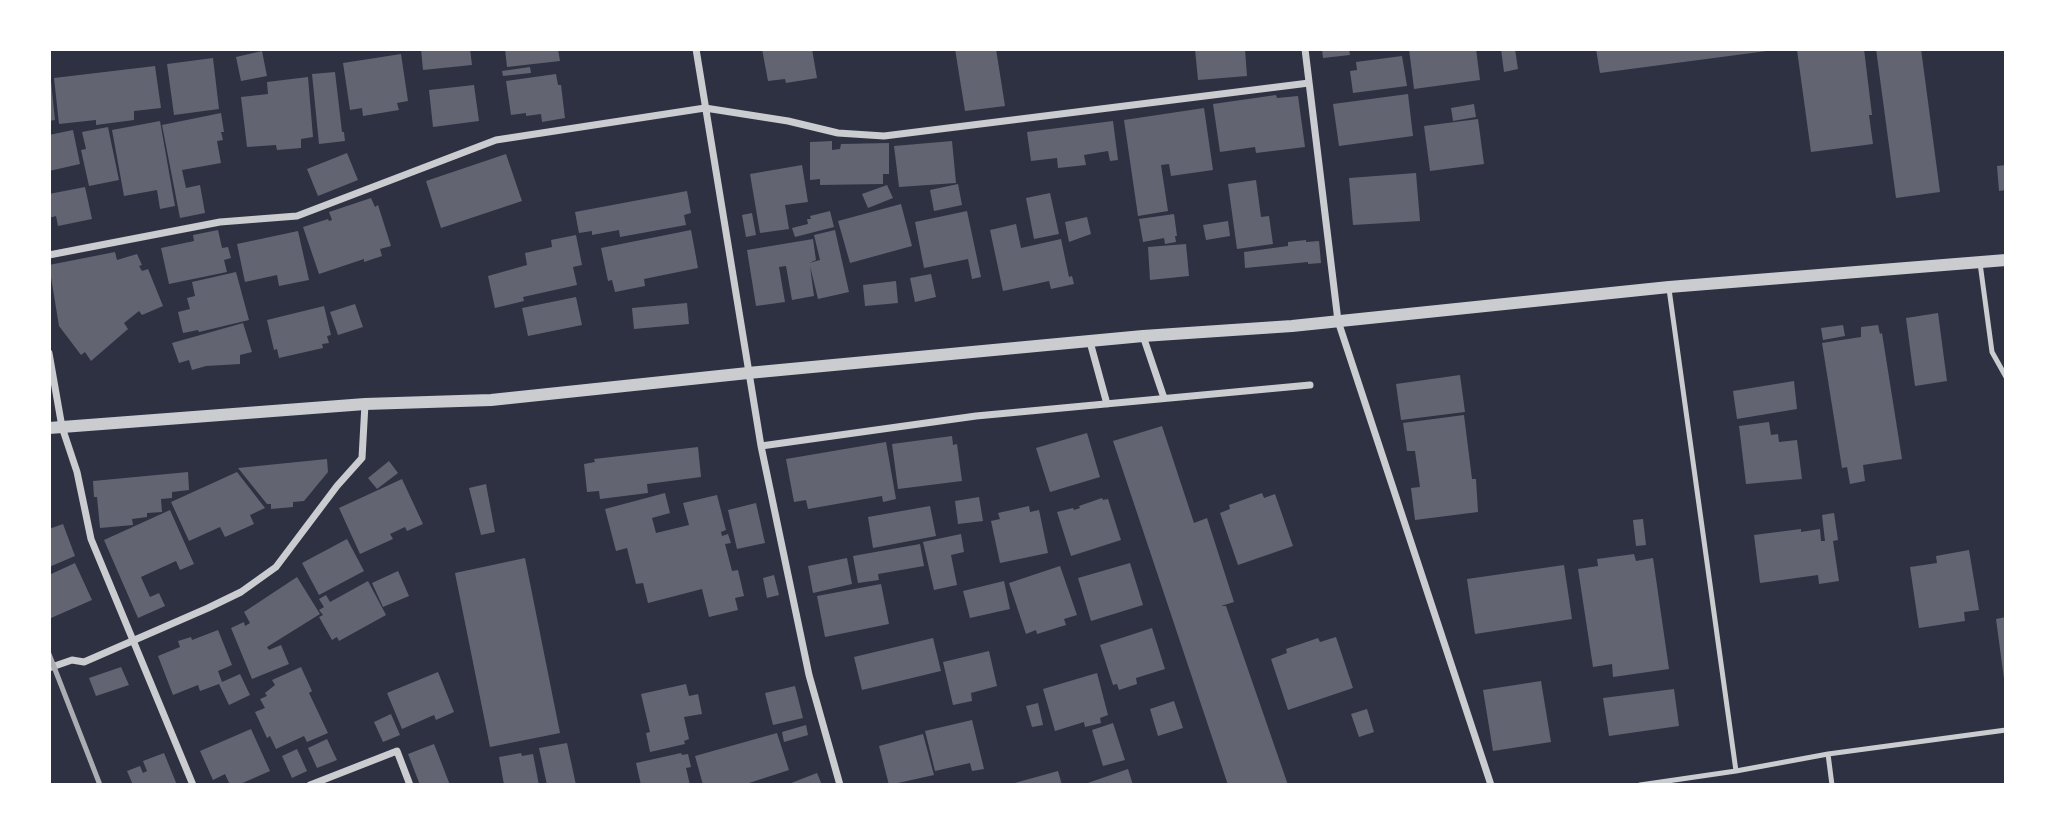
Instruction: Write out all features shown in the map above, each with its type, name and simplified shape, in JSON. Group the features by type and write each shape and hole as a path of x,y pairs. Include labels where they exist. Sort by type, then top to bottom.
{"street":[{"path":"696,49 761,446 809,675 841,785"},
{"path":"1305,49 1338,321 1491,785"},
{"path":"49,255 220,222 297,216 496,140 705,108 788,121 838,133 884,136 1309,83"},
{"path":"56,427 365,404 491,400 748,373 1338,321 1669,287 2006,260"},
{"path":"1143,337 1164,398"},
{"path":"1090,342 1107,404"},
{"path":"49,353 56,427 77,472 91,538 193,785"},
{"path":"761,446 976,416 1311,384"},
{"path":"49,668 72,660 84,663 242,592 276,567 337,486 362,458 365,404"},
{"path":"310,785 397,751 410,785"}],"lane":[{"path":"1980,263 1993,352 2006,377"},
{"path":"1669,287 1736,771"},
{"path":"1640,785 1828,754 2006,730"},
{"path":"1828,754 1832,785"}],"building":[{"path":"421,49 470,49 472,65 423,70"},
{"path":"505,49 558,49 560,61 507,67"},
{"path":"762,49 812,49 817,78 786,83 785,79 768,81"},
{"path":"955,49 996,49 1005,106 965,111"},
{"path":"1195,49 1245,49 1247,76 1198,80"},
{"path":"1322,49 1349,49 1350,55 1323,58"},
{"path":"1409,49 1476,49 1480,80 1414,89"},
{"path":"1501,49 1515,49 1518,69 1504,72"},
{"path":"1596,49 1767,49 1767,51 1600,73"},
{"path":"1864,49 1873,144 1811,152 1797,50"},
{"path":"1876,49 1921,49 1940,192 1896,198"},
{"path":"262,51 267,76 241,81 236,57"},
{"path":"401,54 408,101 397,103 399,110 363,116 362,108 350,110 343,63"},
{"path":"1402,56 1407,86 1353,93 1350,71 1357,70 1356,62"},
{"path":"213,58 219,109 174,115 167,64"},
{"path":"155,66 161,108 134,111 134,120 96,125 96,120 59,124 54,78"},
{"path":"530,67 531,73 503,76 502,71"},
{"path":"335,72 345,141 319,144 312,74"},
{"path":"556,74 558,85 561,85 565,118 542,122 541,114 511,115 506,81"},
{"path":"308,77 313,137 301,139 301,148 277,150 276,145 247,147 241,97 268,94 267,82"},
{"path":"49,81 55,120 49,121"},
{"path":"474,85 479,121 433,127 429,90"},
{"path":"1408,94 1413,136 1339,146 1333,104"},
{"path":"1276,95 1277,98 1298,96 1305,147 1256,153 1255,147 1220,152 1213,104"},
{"path":"1474,104 1476,117 1453,121 1451,108"},
{"path":"1204,108 1213,170 1171,176 1169,164 1161,165 1168,211 1138,216 1124,120"},
{"path":"221,113 223,140 217,141 221,163 182,170 186,188 200,185 205,213 180,218 162,125"},
{"path":"1478,119 1484,164 1430,171 1424,126"},
{"path":"160,121 175,206 160,209 157,190 124,196 112,130"},
{"path":"1113,121 1118,160 1110,161 1108,151 1084,155 1086,165 1058,168 1057,158 1031,161 1027,132"},
{"path":"108,127 119,180 89,186 81,150 86,149 82,132"},
{"path":"73,130 80,164 49,171 49,135"},
{"path":"832,141 832,150 840,149 841,144 889,143 889,174 883,174 883,184 820,185 820,179 810,180 810,142"},
{"path":"952,141 956,183 899,187 894,146"},
{"path":"347,153 358,180 318,196 307,169"},
{"path":"506,154 522,201 441,228 426,181"},
{"path":"802,165 808,202 785,205 789,229 760,233 750,174"},
{"path":"2006,165 2006,190 1999,191 1997,166"},
{"path":"1416,173 1420,221 1353,225 1349,178"},
{"path":"1256,180 1261,217 1269,216 1273,244 1237,249 1228,184"},
{"path":"958,184 962,205 934,211 930,190"},
{"path":"887,185 893,198 868,208 862,194"},
{"path":"85,187 92,219 58,226 56,216 49,218 49,194"},
{"path":"687,191 691,213 684,215 686,225 620,237 619,230 592,235 592,231 579,233 575,212"},
{"path":"1050,193 1059,234 1034,239 1026,198"},
{"path":"371,198 375,207 378,205 391,246 380,249 382,256 319,274 303,227 332,220 329,212"},
{"path":"901,204 912,246 850,263 838,221"},
{"path":"830,211 834,227 795,237 792,228 808,224 807,219 811,219 810,216"},
{"path":"967,211 981,277 972,279 968,259 924,268 915,222"},
{"path":"752,213 756,235 746,237 742,215"},
{"path":"1174,214 1176,242 1165,244 1164,238 1143,242 1139,219"},
{"path":"1087,217 1091,234 1069,242 1065,222"},
{"path":"1228,221 1230,236 1206,240 1203,225"},
{"path":"1016,224 1021,248 1061,239 1069,277 1072,276 1074,284 1051,289 1049,281 1003,291 990,230"},
{"path":"218,230 222,248 228,247 231,258 224,260 227,272 169,284 161,248 194,241 193,235"},
{"path":"691,230 698,268 644,279 645,286 615,292 612,280 608,281 601,248"},
{"path":"835,230 849,292 818,299 810,266 814,296 792,300 786,266 779,267 785,302 756,306 747,250 813,239 816,260 809,263 820,260 814,235"},
{"path":"298,231 309,280 279,286 277,275 245,282 237,244"},
{"path":"576,235 582,265 573,267 577,285 523,297 524,301 495,308 488,276 527,265 525,253 552,247 551,240"},
{"path":"1319,241 1321,263 1245,268 1244,252 1288,246 1288,242"},
{"path":"1186,244 1189,276 1150,280 1148,247"},
{"path":"115,252 117,260 137,254 142,265 139,266 142,271 148,269 163,306 142,315 139,311 124,323 128,329 91,361 85,352 81,355 59,326 49,265"},
{"path":"236,272 249,320 199,332 183,333 178,312 190,309 187,298 195,296 192,282"},
{"path":"931,274 936,297 915,302 910,278"},
{"path":"896,281 898,303 865,306 863,285"},
{"path":"576,297 582,325 528,336 522,308"},
{"path":"687,303 689,324 634,329 632,308"},
{"path":"355,304 363,327 338,335 330,312"},
{"path":"324,306 331,335 327,336 329,343 322,344 323,348 279,358 277,349 274,350 267,320"},
{"path":"1938,313 1947,381 1915,386 1906,318"},
{"path":"243,323 252,352 240,355 240,364 206,366 192,370 189,360 179,363 172,343"},
{"path":"1843,325 1845,336 1823,340 1821,328"},
{"path":"1878,325 1880,334 1882,333 1902,459 1863,465 1865,481 1850,484 1847,467 1842,468 1822,343 1861,337 1861,327"},
{"path":"1460,375 1465,412 1401,420 1396,384"},
{"path":"1794,381 1797,409 1737,419 1733,391"},
{"path":"1464,415 1472,479 1476,479 1478,512 1415,520 1411,488 1420,487 1415,451 1407,451 1403,423"},
{"path":"1769,422 1771,435 1778,434 1779,442 1797,440 1802,479 1746,484 1739,426"},
{"path":"1162,426 1194,523 1207,518 1234,602 1221,606 1226,606 1288,785 1228,785 1113,441"},
{"path":"1087,433 1100,477 1050,492 1036,448"},
{"path":"952,436 953,445 957,444 962,481 898,489 892,444"},
{"path":"886,442 896,499 883,502 882,496 808,509 806,500 794,502 786,459"},
{"path":"698,447 701,477 647,484 648,493 600,499 599,491 587,492 584,464 595,462 594,459"},
{"path":"327,459 328,472 304,501 293,502 293,507 271,509 271,504 267,504 238,468"},
{"path":"389,461 398,473 377,489 368,478"},
{"path":"188,472 189,490 172,492 172,498 161,499 162,512 147,513 147,517 132,519 133,525 100,528 93,481"},
{"path":"237,472 265,508 250,515 254,524 225,537 220,527 189,541 171,502"},
{"path":"402,479 423,524 407,531 405,527 390,534 393,539 360,554 339,508"},
{"path":"486,484 495,532 481,535 469,488"},
{"path":"665,493 670,513 652,518 656,533 689,525 683,503 717,495 726,530 721,532 722,536 728,534 731,543 725,544 732,571 738,570 744,596 735,598 738,610 709,617 702,589 648,603 643,583 636,584 627,548 616,551 605,509"},
{"path":"1262,493 1264,498 1275,494 1293,546 1238,565 1220,513 1230,509 1229,505"},
{"path":"979,497 983,521 958,524 955,501"},
{"path":"1102,498 1108,499 1121,540 1071,556 1057,512 1073,508 1074,510"},
{"path":"756,503 765,543 737,549 728,510"},
{"path":"930,506 936,536 873,548 868,517"},
{"path":"1029,506 1030,512 1039,510 1048,553 1000,563 991,521 1000,519 998,513"},
{"path":"170,510 194,564 180,570 176,561 141,577 150,597 159,593 165,606 138,618 104,540"},
{"path":"1834,513 1838,540 1833,541 1839,581 1819,584 1818,575 1760,583 1754,535 1820,529 1821,541 1825,541 1822,515"},
{"path":"1643,519 1646,545 1636,546 1633,520"},
{"path":"63,524 75,556 49,567 49,529"},
{"path":"961,534 964,552 951,555 957,585 934,590 923,542"},
{"path":"347,539 364,571 319,595 302,563"},
{"path":"920,544 924,566 878,574 879,580 858,583 853,556"},
{"path":"1969,550 1979,610 1964,612 1965,621 1919,628 1910,567 1937,563 1936,556"},
{"path":"1634,554 1636,561 1653,558 1669,669 1613,677 1612,664 1593,667 1578,569 1598,566 1597,559"},
{"path":"525,558 560,733 490,747 455,573"},
{"path":"847,558 852,584 813,593 808,566"},
{"path":"75,563 92,600 51,618 49,575"},
{"path":"1130,563 1143,605 1091,621 1078,578"},
{"path":"1564,565 1572,619 1475,634 1467,579"},
{"path":"1060,566 1077,615 1064,619 1066,625 1037,634 1036,630 1026,634 1009,583"},
{"path":"398,571 409,596 383,607 372,583"},
{"path":"774,575 779,595 767,598 763,578"},
{"path":"297,577 320,614 267,647 269,650 281,645 289,664 252,679 231,628 244,622 245,626 250,623 244,612"},
{"path":"368,581 386,615 339,641 337,637 332,640 319,617 323,615 319,610 324,607 319,599 326,595 330,602"},
{"path":"1004,581 1010,609 970,618 963,591"},
{"path":"881,584 889,624 825,637 817,596"},
{"path":"2006,617 2006,679 2004,679 1996,619"},
{"path":"1152,628 1165,669 1136,678 1137,684 1119,690 1117,684 1113,685 1100,645"},
{"path":"218,630 232,665 218,671 222,682 240,674 250,695 229,705 219,684 200,691 198,685 173,695 158,656 180,647 178,641 191,637 192,640"},
{"path":"1336,637 1353,688 1288,710 1271,659 1287,653 1286,649 1318,638 1320,642"},
{"path":"933,638 941,671 862,690 854,657"},
{"path":"989,651 997,686 971,693 972,701 953,705 943,662"},
{"path":"121,667 129,685 96,696 89,678"},
{"path":"301,667 312,691 309,693 328,733 307,742 304,736 276,749 270,736 267,738 255,712 265,708 260,699 267,696 265,693 275,685 272,680"},
{"path":"438,672 454,712 436,720 434,715 402,729 387,693"},
{"path":"1097,673 1108,715 1100,718 1101,723 1085,727 1084,722 1055,731 1043,689"},
{"path":"1541,681 1551,742 1493,751 1483,690"},
{"path":"686,684 689,696 698,694 702,714 684,717 689,739 684,741 685,744 650,752 646,733 650,732 641,694"},
{"path":"795,686 803,718 773,725 765,693"},
{"path":"1674,689 1679,726 1609,736 1603,698"},
{"path":"1174,701 1183,728 1158,736 1150,709"},
{"path":"1038,703 1043,725 1032,727 1026,706"},
{"path":"1367,709 1374,732 1359,737 1351,714"},
{"path":"391,714 400,735 383,742 374,722"},
{"path":"972,720 984,769 972,771 970,763 935,771 925,731"},
{"path":"1113,723 1125,760 1103,766 1092,730"},
{"path":"806,725 808,735 784,742 782,732"},
{"path":"251,729 270,771 238,785 230,785 225,774 213,780 200,751"},
{"path":"777,733 789,770 743,785 703,785 695,756"},
{"path":"923,734 934,775 889,785 879,746"},
{"path":"327,739 337,760 317,768 308,748"},
{"path":"567,743 576,785 547,785 539,748"},
{"path":"434,744 450,785 420,785 408,754"},
{"path":"297,749 307,771 292,778 282,756"},
{"path":"164,753 177,785 133,785 127,771 140,766 143,773 147,771 143,761"},
{"path":"521,753 522,756 533,754 539,785 504,785 499,757"},
{"path":"681,753 688,754 691,767 686,768 690,785 641,785 636,763"},
{"path":"1128,769 1133,785 1082,785"},
{"path":"1058,771 1062,785 1011,785 1011,784"},
{"path":"817,773 822,785 786,785"}],"railway":[{"path":"49,654 100,785"}]}
